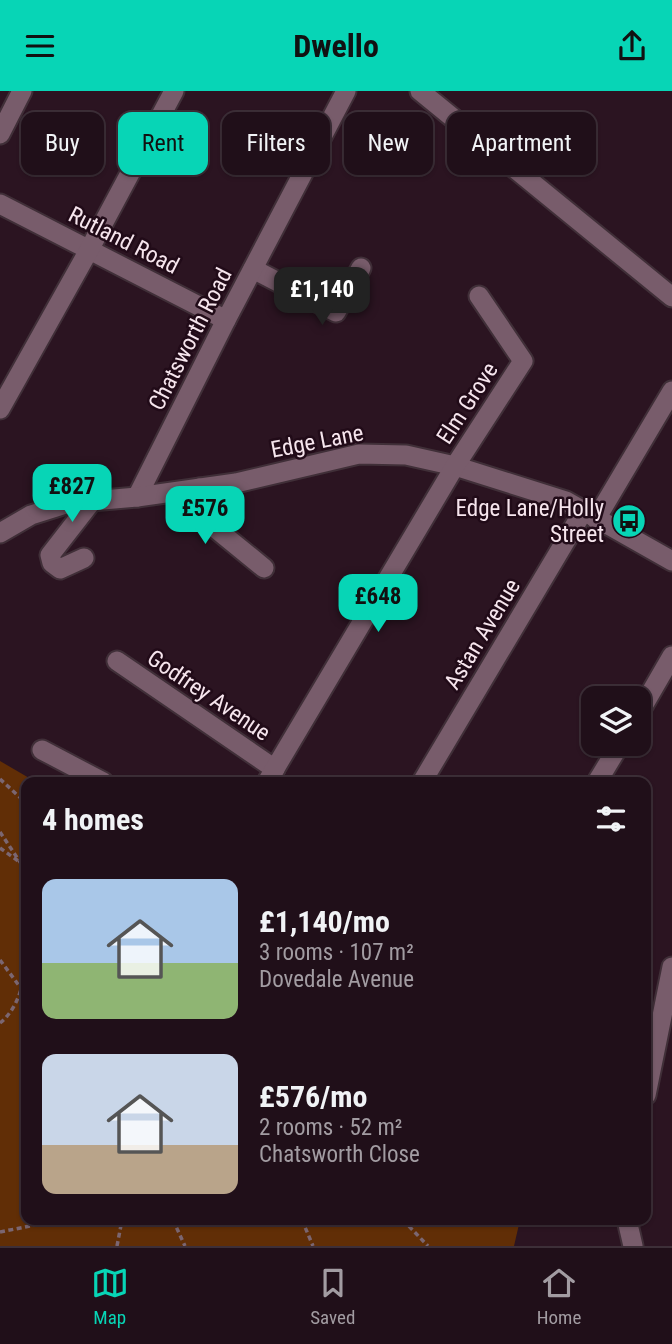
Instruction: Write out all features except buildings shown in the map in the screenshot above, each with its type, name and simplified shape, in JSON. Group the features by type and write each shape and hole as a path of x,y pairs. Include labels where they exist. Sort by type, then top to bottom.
{"street":[{"path":"0,134 22,91"},
{"path":"0,409 174,91"},
{"name":"Chatsworth Road","path":"137,497 346,91"},
{"path":"420,91 672,297"},
{"name":"Rutland Road","path":"0,204 226,320"},
{"path":"254,269 336,312 361,268"},
{"name":"Elm Grove","path":"455,466 523,361 479,296"},
{"name":"Astan Avenue","path":"425,777 590,514 672,391"},
{"name":"Edge Lane","path":"0,533 31,515 69,503 137,497 236,483 359,454 406,455 455,466 566,501 672,561"},
{"path":"271,776 455,466"},
{"path":"199,488 210,524 264,568"},
{"path":"84,558 60,569 52,563 50,555 92,501"},
{"path":"651,692 672,656"},
{"name":"Godfrey Avenue","path":"117,661 271,776"},
{"path":"42,750 93,777"},
{"path":"600,777 613,756"},
{"path":"651,1070 672,967"},
{"path":"628,1225 634,1246"}],"path":[{"path":"0,779 21,798"},
{"path":"0,832 21,868"},
{"path":"0,848 20,863"},
{"path":"0,960 21,992 9,1015 0,1023"},
{"path":"0,1232 35,1225"},
{"path":"117,1246 121,1225"},
{"path":"175,1225 185,1246"},
{"path":"304,1225 313,1246"},
{"path":"409,1225 428,1246"}],"shaded area":[{"path":"0,761 27,777 21,777 21,1225 519,1225 514,1246 0,1246"}],"place":[{"name":"Edge Lane/Holly Street","path":"629,521"}]}
